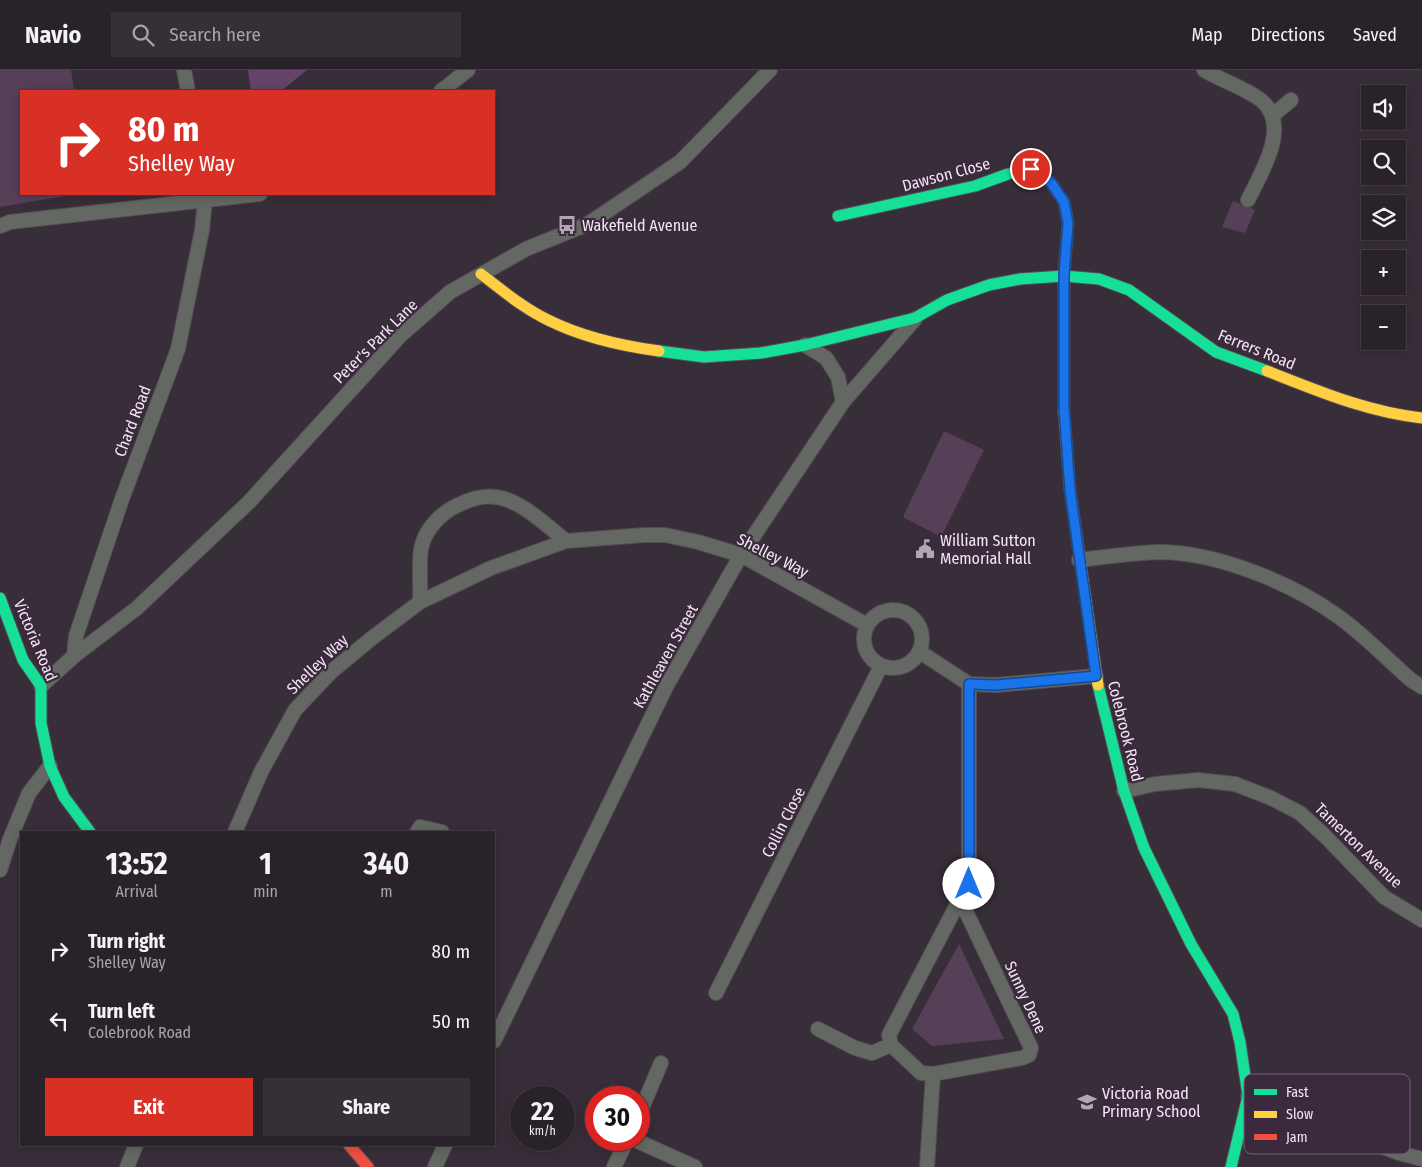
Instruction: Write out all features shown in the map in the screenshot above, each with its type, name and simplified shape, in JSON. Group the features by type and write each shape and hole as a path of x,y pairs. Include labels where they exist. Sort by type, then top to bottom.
{"street":[{"path":"184,70 188,90"},
{"path":"442,90 468,70"},
{"name":"Peter's Park Lane","path":"41,686 74,656 137,608 249,502 400,336 450,292 526,249 588,224 680,162 770,70"},
{"path":"1204,70 1262,101 1273,115 1275,126 1272,144 1248,200"},
{"path":"1273,115 1291,100"},
{"name":"Dawson Close","path":"838,216 975,186 1008,174 1031,169 1040,172 1064,202 1068,223 1064,276"},
{"path":"0,226 10,222 205,197 242,195"},
{"name":"Chard Road","path":"74,656 76,636 122,498 178,349 202,230 205,197"},
{"path":"480,274 516,302 548,320 589,336 644,349 704,357 761,353 805,346 915,318 947,300 989,285 1020,279 1064,276"},
{"name":"Ferrers Road","path":"1064,276 1099,279 1129,290 1216,352 1351,403 1394,415 1422,418"},
{"name":"Colebrook Road","path":"1064,276 1064,408 1070,490 1096,676 1124,791 1144,848 1191,944 1233,1014 1245,1074"},
{"name":"Kathleaven Street","path":"495,1039 667,685 741,555 843,402 915,318"},
{"path":"805,346 826,358 838,377 843,402"},
{"path":"420,602 421,546 431,526 448,510 470,499 496,496 517,505 566,541"},
{"name":"Shelley Way","path":"235,831 261,772 295,710 332,671 420,602 491,568 566,541 665,535 698,542 741,555 867,625"},
{"path":"1079,560 1159,552 1216,559 1262,575 1310,598 1340,618 1411,680 1422,687"},
{"name":"Victoria Road","path":"2,606 23,660 41,686 41,723 50,766 64,797 89,831"},
{"path":"892,610 907,613 918,623 922,632 923,642 920,652 908,665 890,669 881,666 873,661 867,653 864,644 864,634 867,625 882,612 892,610"},
{"path":"920,652 969,684 996,685 1096,676"},
{"name":"Collin Close","path":"716,993 881,666"},
{"path":"927,1167 933,1074 921,1073 891,1045 889,1035 969,884 969,684"},
{"path":"0,870 10,839 30,793 50,766"},
{"name":"Tamerton Avenue","path":"1124,791 1155,784 1198,780 1235,784 1271,798 1300,813 1384,897 1422,920"},
{"path":"418,831 420,827 438,831"},
{"name":"Sunny Dene","path":"933,1074 1030,1055 1031,1048 960,899"},
{"path":"818,1029 855,1048 872,1052 891,1045"},
{"path":"650,1089 661,1063"},
{"name":"Colebrook Road","path":"1231,1167 1244,1113"},
{"path":"127,1167 136,1146"},
{"path":"350,1146 368,1167"},
{"path":"435,1167 444,1146"},
{"path":"650,1147 695,1167"},
{"path":"614,1167 622,1151"},
{"path":"1403,1154 1422,1159"}],"shaded area":[{"path":"0,70 71,70 74,90 20,90 20,195 71,195 0,207"},
{"path":"248,70 307,70 282,90 251,90"},
{"path":"1233,201 1255,210 1245,233 1222,227"},
{"path":"944,431 984,450 941,537 903,517"},
{"path":"959,944 1004,1039 932,1046 912,1029"}],"traffic: fast":[{"path":"838,216 975,186 1008,174 1031,169 1040,172 1052,184 1064,202 1068,223 1064,276 1064,411"},
{"path":"659,351 704,357 761,353 805,345 915,318 947,300 989,285 1020,279 1064,276 1099,279 1129,290 1216,352 1267,371"},
{"path":"0,598 23,660 41,686 41,723 50,766 64,797 89,831"},
{"path":"1098,685 1124,791 1144,848 1191,944 1233,1014 1245,1074"},
{"path":"1231,1167 1244,1113"}],"traffic: slow":[{"path":"481,274 530,310 561,326 602,340 659,351"},
{"path":"1267,371 1362,406 1422,418"},
{"path":"1064,411 1070,490 1098,685"}],"traffic: jam":[{"path":"350,1146 368,1167"}],"place":[{"name":"Wakefield Avenue","path":"567,225"},
{"name":"William Sutton Memorial Hall","path":"925,549"},
{"name":"Victoria Road Primary School","path":"1087,1102"}],"route":[{"path":"969,884 969,684 996,685 1096,676 1070,490 1064,408 1064,276 1068,223 1064,202 1052,184 1040,172 1031,169"}]}
